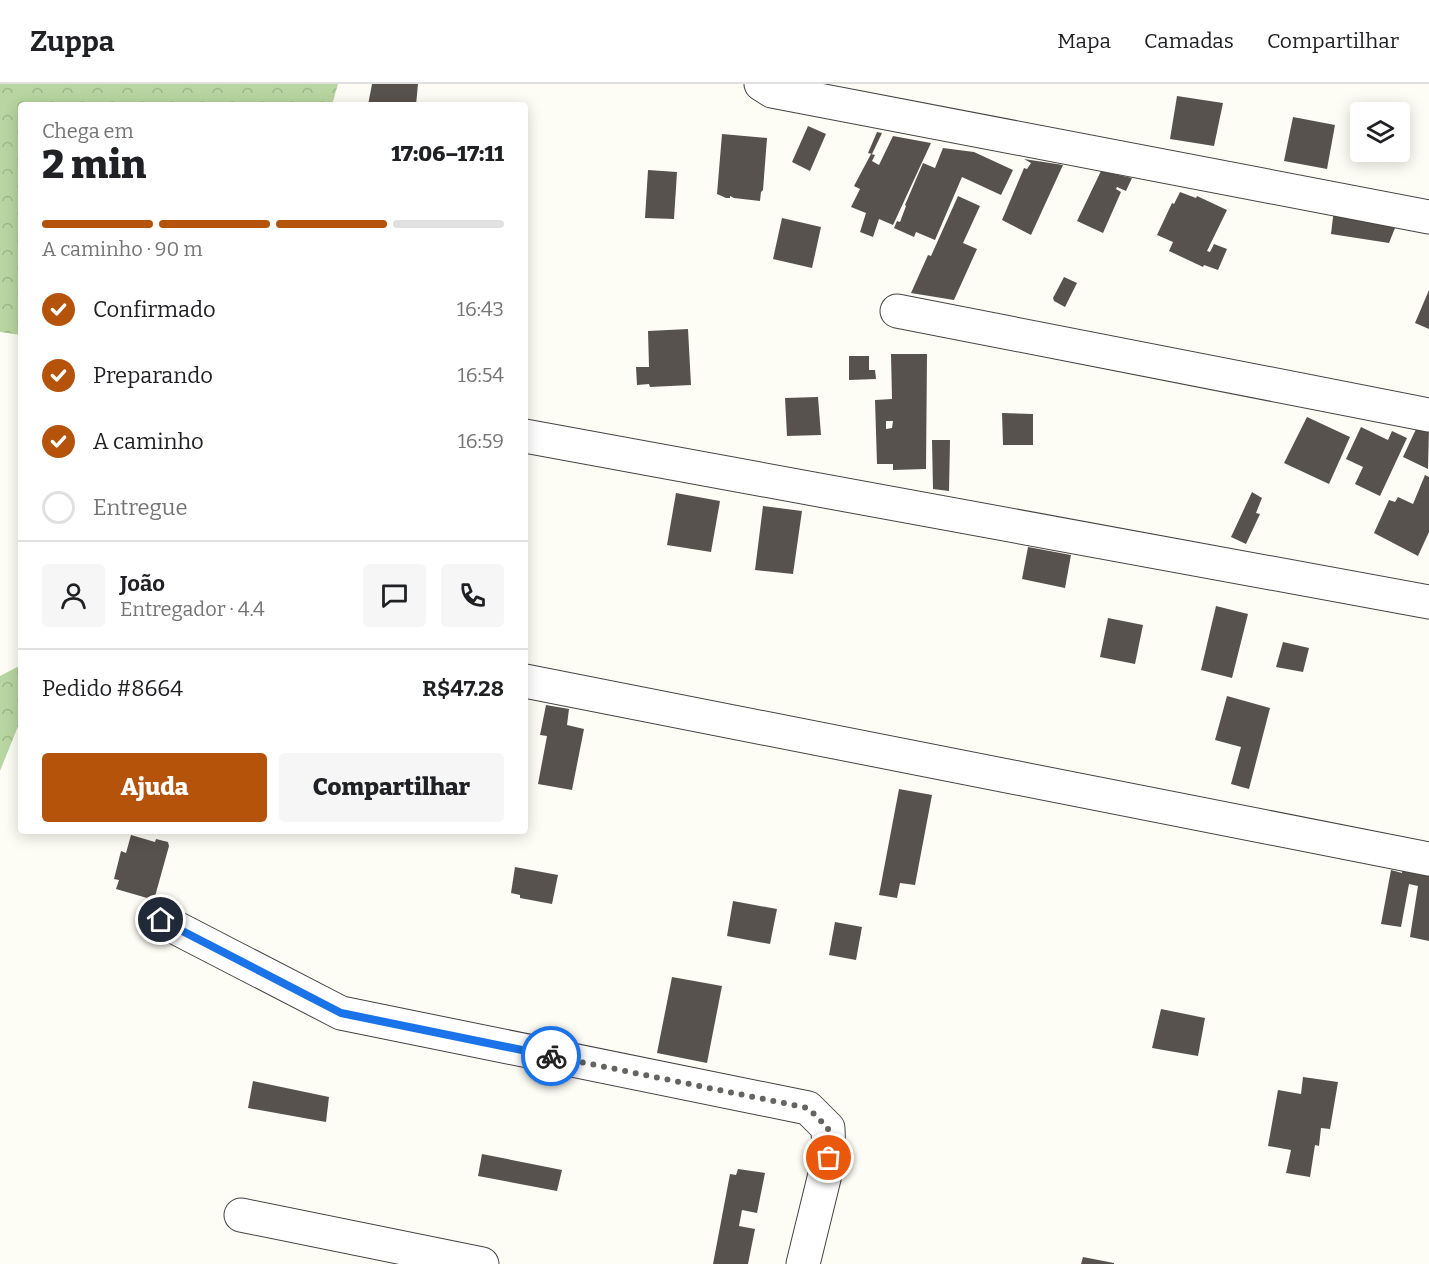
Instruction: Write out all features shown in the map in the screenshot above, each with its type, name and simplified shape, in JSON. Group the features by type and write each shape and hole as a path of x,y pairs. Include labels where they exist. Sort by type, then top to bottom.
{"street":[{"path":"761,84 772,91 1429,218"},
{"path":"897,311 1429,415"},
{"path":"528,437 1429,602"},
{"path":"528,682 1429,859"},
{"path":"161,920 341,1013 808,1108 828,1128 829,1158 803,1264"},
{"path":"242,1215 483,1264"}],"green space":[{"path":"0,84 338,84 333,102 18,102 18,335 0,332"},
{"path":"18,667 18,726 0,771 0,676"}],"building":[{"path":"372,84 418,84 416,102 369,102"},
{"path":"1177,96 1223,103 1214,146 1170,139"},
{"path":"1293,117 1335,125 1327,169 1284,161"},
{"path":"808,126 826,134 810,171 792,162"},
{"path":"877,132 882,133 872,154 868,153"},
{"path":"722,134 767,138 760,201 730,196 726,198 717,194"},
{"path":"893,136 931,143 893,225 879,219 873,237 860,232 866,213 851,207 860,189 854,186 871,154 875,155 872,161 879,165"},
{"path":"943,148 974,152 1013,170 1001,195 962,177 935,240 916,232 914,237 894,228 897,221 900,222 923,163 935,168"},
{"path":"1024,159 1063,165 1031,235 1002,220 1024,168 1027,169 1031,163"},
{"path":"648,170 677,172 674,219 645,218"},
{"path":"1101,171 1132,178 1126,191 1117,187 1116,189 1121,192 1103,233 1077,221"},
{"path":"1180,192 1196,198 1197,196 1227,210 1207,251 1210,252 1214,244 1227,249 1218,270 1204,265 1203,267 1169,251 1173,242 1157,235 1172,203 1174,204"},
{"path":"958,196 980,206 963,243 977,249 954,300 911,293 928,255 931,256"},
{"path":"1334,209 1396,218 1389,243 1331,234"},
{"path":"782,218 821,227 812,268 773,259"},
{"path":"1064,277 1077,283 1065,307 1053,298"},
{"path":"1429,290 1429,329 1415,323"},
{"path":"688,329 691,385 650,387 649,384 637,385 636,367 649,367 648,331"},
{"path":"891,354 927,354 926,469 893,470 893,464 877,464 875,400 892,399","holes":["886,421 893,421 892,428 886,429"]},
{"path":"849,356 869,356 869,370 875,370 876,379 849,380"},
{"path":"818,397 821,435 787,436 785,398"},
{"path":"1002,413 1033,414 1033,445 1003,445"},
{"path":"1307,417 1350,437 1329,484 1284,463"},
{"path":"1361,427 1388,440 1392,431 1407,438 1380,496 1355,484 1363,467 1346,459"},
{"path":"1417,427 1429,429 1428,469 1403,457"},
{"path":"932,440 950,440 949,491 933,489"},
{"path":"1425,475 1429,477 1429,532 1418,556 1374,533 1389,500 1395,502 1398,497 1413,504"},
{"path":"1252,492 1262,498 1256,513 1260,514 1246,544 1231,537"},
{"path":"676,493 720,501 711,552 667,545"},
{"path":"763,506 802,511 793,574 755,570"},
{"path":"1028,547 1071,555 1065,588 1022,579"},
{"path":"1216,606 1248,614 1232,678 1201,670"},
{"path":"1108,618 1143,625 1135,664 1100,657"},
{"path":"1283,642 1309,648 1303,672 1276,667"},
{"path":"1227,696 1270,708 1249,789 1231,784 1241,747 1215,740"},
{"path":"546,705 569,709 567,725 584,729 572,790 538,784 547,736 540,735"},
{"path":"899,789 932,795 915,885 900,883 897,898 879,895"},
{"path":"131,835 155,842 156,839 168,842 169,846 154,900 116,889 119,880 114,879 121,851 126,853"},
{"path":"1429,863 1429,941 1410,937 1418,886 1409,884 1401,927 1381,924 1391,870 1402,873 1403,865"},
{"path":"515,867 558,875 552,904 520,898 520,895 511,893"},
{"path":"733,901 777,909 770,944 727,936"},
{"path":"835,922 862,927 856,960 829,955"},
{"path":"672,977 722,986 707,1063 657,1053"},
{"path":"1161,1009 1205,1018 1198,1056 1152,1048"},
{"path":"1303,1077 1338,1082 1330,1129 1321,1128 1319,1146 1315,1145 1310,1177 1286,1173 1291,1150 1268,1146 1278,1090 1301,1094"},
{"path":"253,1081 329,1097 326,1122 248,1108"},
{"path":"482,1154 562,1170 557,1191 478,1176"},
{"path":"738,1169 765,1173 757,1213 742,1210 739,1226 755,1229 748,1264 713,1264 730,1174 736,1175"},
{"path":"1083,1257 1114,1263 1114,1264 1081,1264"}],"way so far":[{"path":"551,1056 808,1108 828,1128 829,1158"}],"route":[{"path":"161,920 341,1013 551,1056"}]}
